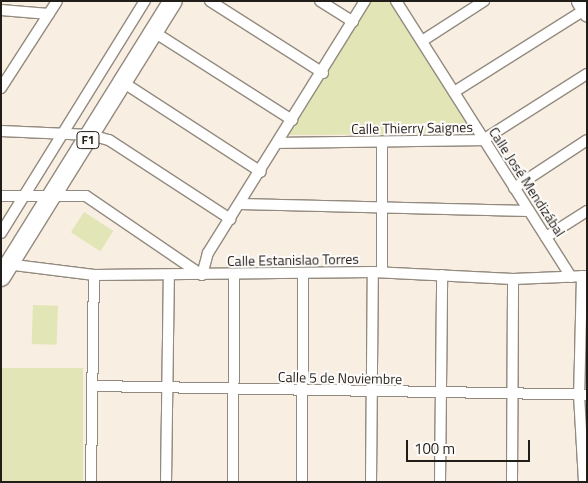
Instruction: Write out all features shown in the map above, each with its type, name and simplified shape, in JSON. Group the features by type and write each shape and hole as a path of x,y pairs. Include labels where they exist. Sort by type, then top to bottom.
{"highway":[{"name":"F1","path":"4,268 124,84 173,1"}],"street":[{"path":"1,88 6,72 57,1"},
{"path":"1,233 145,1"},
{"path":"210,1 323,73"},
{"path":"320,1 353,22"},
{"path":"1,196 51,198 86,196 202,275 208,253 323,73 365,1"},
{"name":"Calle José Mendizábal","path":"396,1 570,277"},
{"path":"422,41 484,1"},
{"path":"454,92 583,8"},
{"path":"1,10 49,14"},
{"path":"154,32 292,120"},
{"name":"Calle Thierry Saignes","path":"278,143 382,144 483,140 587,74"},
{"path":"124,84 261,172"},
{"path":"1,131 91,135 108,140 230,219"},
{"path":"514,188 587,140"},
{"path":"371,482 372,390 382,204 382,144"},
{"path":"240,204 382,204 529,211"},
{"path":"546,237 587,211"},
{"name":"Calle Estanislao Torres","path":"4,268 94,275 303,275 377,272 513,279 585,276"},
{"path":"91,482 94,275"},
{"path":"166,482 169,275"},
{"path":"233,482 234,275"},
{"path":"302,482 304,391 303,275"},
{"path":"440,482 442,275"},
{"path":"584,482 585,276"},
{"path":"512,482 510,395 513,279"},
{"name":"Calle 5 de Noviembre","path":"93,386 168,386 234,390 372,390 440,395 583,395"}],"green space":[{"path":"371,1 389,1 477,134 289,135"},
{"path":"84,212 113,231 100,251 71,232"},
{"path":"33,305 58,306 57,345 32,344"},
{"path":"1,368 83,368 83,482 1,482"}]}
